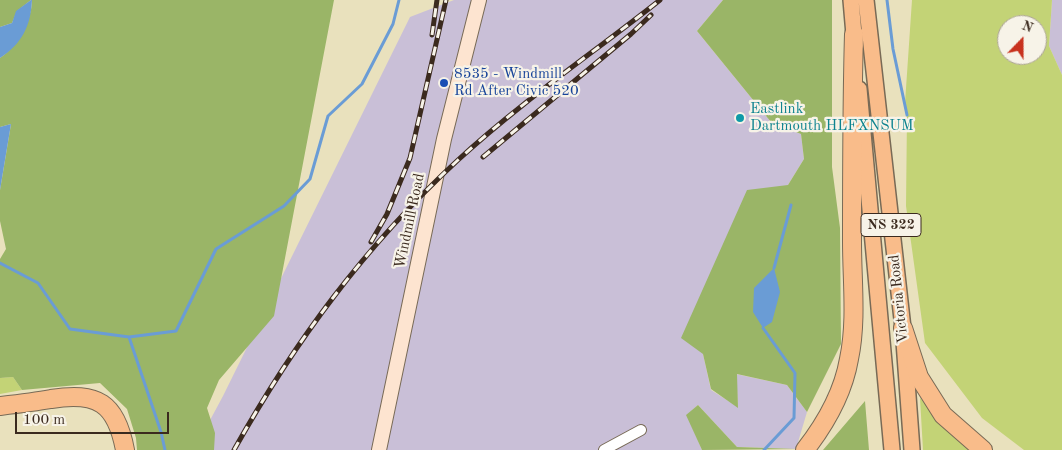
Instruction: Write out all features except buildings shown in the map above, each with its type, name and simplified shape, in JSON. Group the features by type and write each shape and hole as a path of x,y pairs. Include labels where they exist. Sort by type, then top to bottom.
{"highway":[{"path":"805,450 820,432 832,412 842,387 849,360 853,328 854,34"},
{"path":"903,328 919,378 942,415 983,450"},
{"path":"0,406 63,398 85,397 93,399 111,411 117,421 125,450"},
{"path":"116,450 117,421"}],"main road":[{"name":"Windmill Road","path":"379,450 444,139 479,0"},
{"name":"Victoria Road","path":"851,0 892,450"},
{"name":"Victoria Road","path":"866,0 903,328 912,450"}],"street":[{"path":"604,450 641,430"}],"shaded area":[{"path":"454,0 723,0 697,31 771,122 801,134 804,159 788,185 703,354 711,390 738,407 736,374 787,385 807,412 796,449 737,447 698,405 687,415 702,450 194,450 223,396 410,17"},
{"path":"1052,0 1062,0 1062,75 1049,46"}],"green space":[{"path":"0,0 31,0 17,11 12,23 0,27"},
{"path":"32,0 334,0 274,316 219,380 207,408 215,433 214,450 137,450 136,438 127,409 100,383 22,390 13,377 0,378 0,259 6,249 0,221 0,190 11,124 0,127 0,58 18,40 29,16"},
{"path":"723,0 832,0 832,167 840,228 841,344 807,412 787,385 737,374 738,408 711,389 703,354 681,338 747,190 788,185 804,159 801,134 771,122 697,31"},
{"path":"912,0 1052,0 1049,46 1062,75 1062,450 1024,450 982,418 925,343 906,206 907,115 905,103"},
{"path":"13,377 22,390 0,394 0,378"},
{"path":"920,398 970,447 974,450 923,450"},
{"path":"865,401 869,450 823,450"},
{"path":"698,405 737,447 796,449 702,450 686,415"}],"water":[{"path":"31,0 30,18 24,33 14,47 0,58 0,27 12,23 16,11"},
{"path":"11,124 0,190 0,127"},
{"path":"774,268 780,292 772,322 763,328 753,312 754,288"}],"waterway":[{"path":"0,263 38,283 70,329 129,337 176,331 216,249 284,206 310,179 328,116 362,84 393,24 399,0"},
{"path":"887,0 893,49 907,115"},
{"path":"774,268 791,205"},
{"path":"763,328 795,373 794,418 764,450"},
{"path":"129,337 161,432 165,450"}],"railway":[{"path":"432,35 437,0"},
{"path":"371,242 387,214 410,158 446,0"},
{"path":"234,450 257,410 307,333 334,296 392,226 458,160 482,139 532,98 660,0"},
{"path":"483,157 631,34 651,15"}],"place":[{"name":"8535 - Windmill Rd After Civic 520","path":"444,83"},
{"name":"Eastlink Dartmouth HLFXNSUM","path":"740,118"}]}
